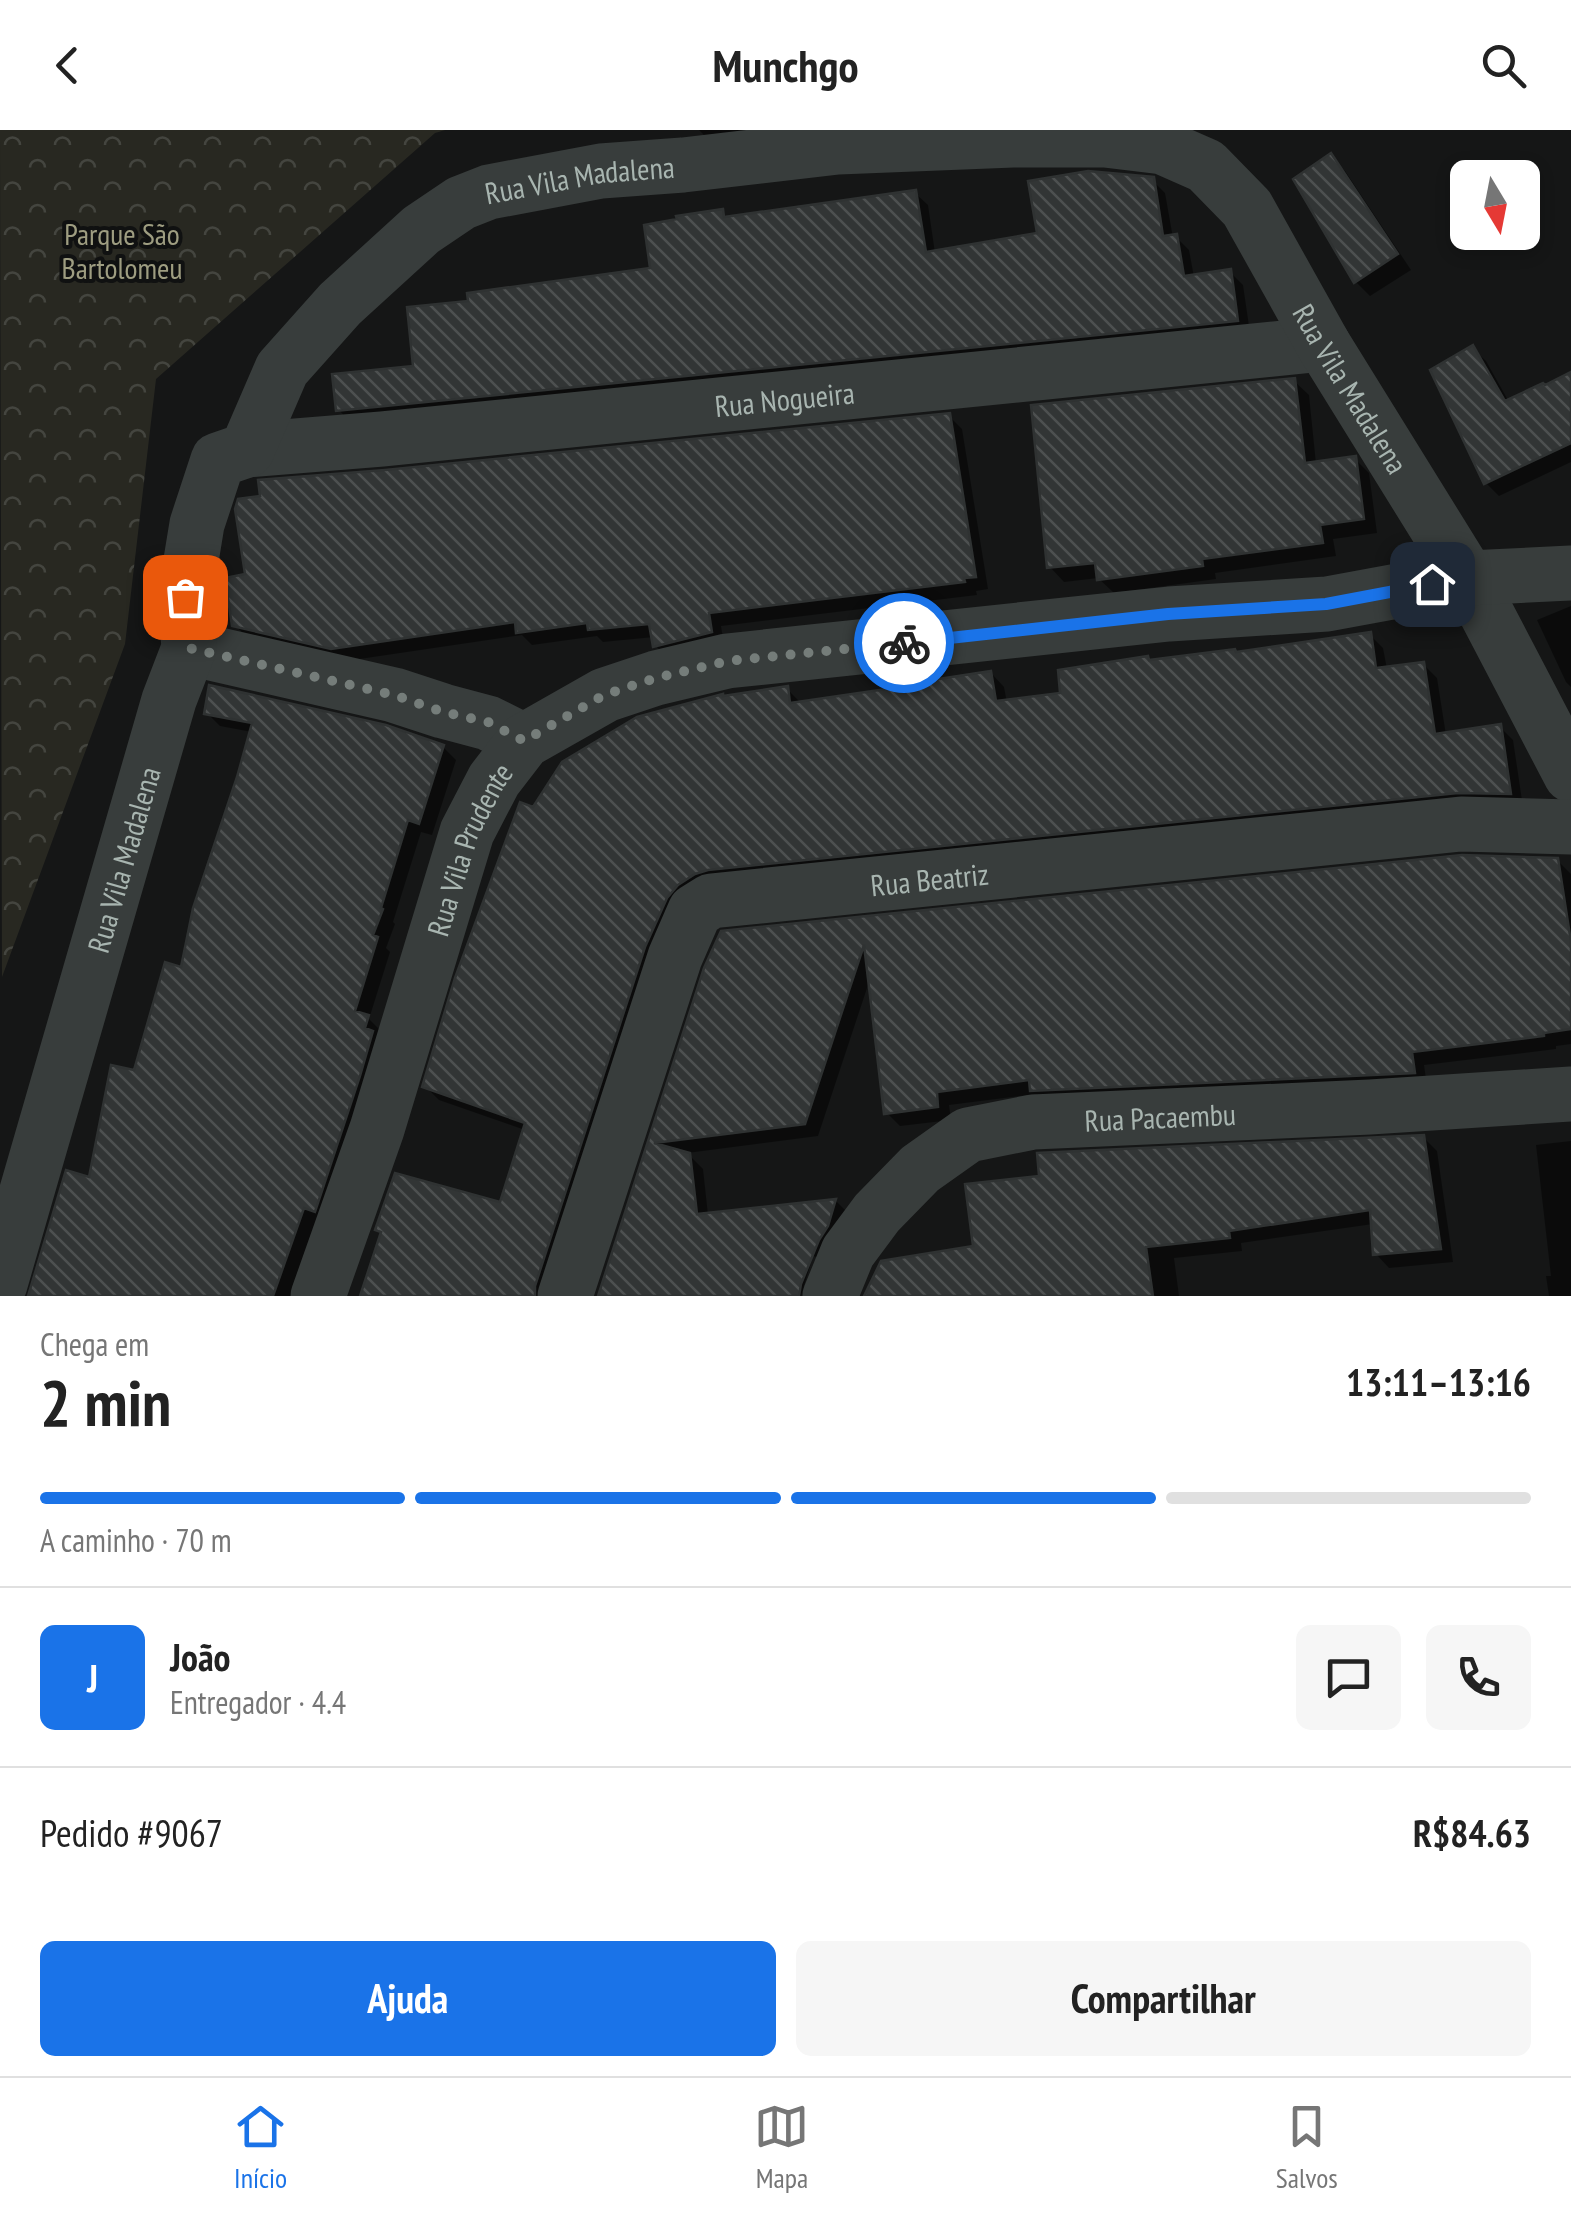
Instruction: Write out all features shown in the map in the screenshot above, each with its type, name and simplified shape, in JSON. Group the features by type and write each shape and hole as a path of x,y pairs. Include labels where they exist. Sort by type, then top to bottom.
{"street":[{"name":"Rua Vila Madalena","path":"0,1284 168,700 189,648 185,597 197,524 218,460 247,450 282,369 340,304 422,230 461,203 607,151 682,165 1015,135 1162,147 1206,166 1247,208 1324,344 1468,578 1571,774"},
{"name":"Rua Nogueira","path":"247,450 1324,344"},
{"name":"Rua Vila Prudente","path":"318,1296 377,1129 467,832 494,780 524,741 604,695 728,661 1168,614 1326,604 1468,578 1571,573"},
{"path":"189,648 394,695 488,722 524,741"},
{"name":"Rua Beatriz","path":"564,1296 675,957 695,912 711,900 1460,824 1571,827"},
{"name":"Rua Pacaembu","path":"830,1296 848,1252 877,1212 920,1169 968,1135 1033,1122 1571,1094"}],"green space":[{"name":"Parque São Bartolomeu","path":"0,130 445,130 435,133 156,379 125,644 2,977"}],"building":[{"path":"1331,153 1398,254 1354,283 1293,179"},
{"path":"1088,171 1154,177 1163,236 1177,234 1184,276 1231,269 1238,321 336,411 332,374 413,366 407,307 468,301 467,293 650,268 644,225 723,209 724,217 916,190 926,252 1037,233 1028,181"},
{"path":"1473,345 1505,401 1571,372 1571,443 1484,484 1430,370"},
{"path":"1295,378 1305,463 1356,456 1364,519 1320,525 1323,543 1202,559 1203,566 1097,580 1095,563 1047,568 1031,405"},
{"path":"950,413 976,577 964,578 965,582 709,613 712,632 653,647 649,624 588,630 587,623 516,633 515,622 331,649 232,626 225,578 245,574 235,509 238,499 260,496 258,480"},
{"path":"1371,632 1376,668 1424,662 1435,734 1501,724 1511,794 1458,793 695,874 667,898 645,947 535,1286 535,1296 360,1296 381,1232 375,1230 395,1173 500,1202 525,1123 422,1087 455,978 520,802 533,807 562,762 637,717 723,694 788,686 790,703 991,671 996,701 1060,693 1058,670 1148,656 1149,660 1235,649 1236,652"},
{"path":"209,685 386,725 444,745 419,824 408,820 373,935 378,937 355,1011 369,1015 365,1028 373,1031 360,1076 315,1212 304,1208 273,1296 28,1296 66,1170 89,1177 111,1065 134,1070 165,962 181,967 193,908 252,723 204,714"},
{"path":"1462,855 1558,858 1571,942 1571,1029 1544,1036 1412,1052 1415,1073 1030,1091 1029,1080 937,1092 938,1107 884,1114 864,945 805,1124 654,1143 690,1153 697,1214 836,1199 799,1296 598,1296 704,968 721,931"},
{"path":"1424,1135 1441,1249 1373,1255 1370,1210 1229,1231 1230,1238 1146,1247 1153,1296 864,1296 881,1261 973,1246 965,1184 1039,1176 1037,1153"}],"way so far":[{"path":"185,597 189,648 394,695 488,722 524,741 604,695 656,678 728,661 904,643"}],"route":[{"path":"904,643 1168,614 1326,604 1432,584"}]}
